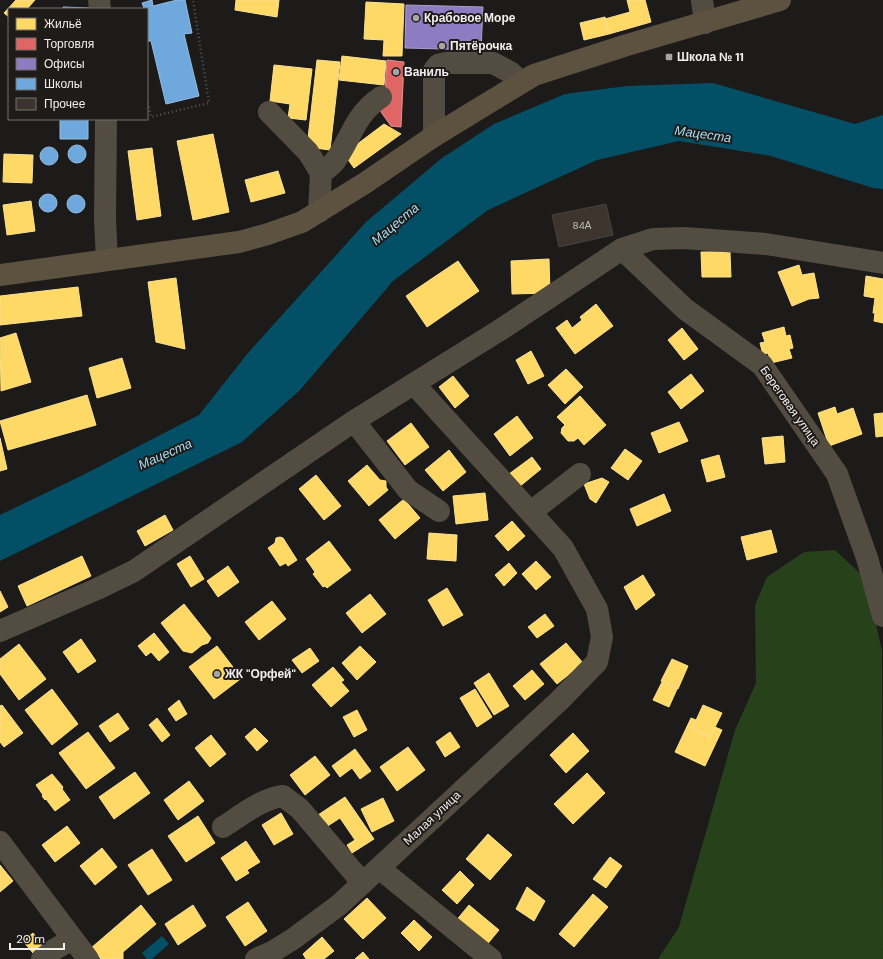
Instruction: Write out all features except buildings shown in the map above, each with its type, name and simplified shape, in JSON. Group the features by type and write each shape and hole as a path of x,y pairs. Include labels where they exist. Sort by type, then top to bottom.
{"main road":[{"path":"0,275 239,242 268,234 302,222 319,212 434,136 534,75 705,23 749,5 780,0"}],"street":[{"path":"702,0 705,23"},
{"path":"434,136 434,70 438,65 446,63 493,63 510,72 521,82"},
{"path":"321,173 337,159 358,120 372,103 381,97"},
{"path":"269,112 308,152 321,173 319,212"},
{"path":"106,120 105,219 107,260"},
{"path":"0,631 97,589 134,571 354,421 500,330 622,249 652,239 684,238 766,244 883,263"},
{"name":"Береговая улица","path":"622,249 685,309 762,365 837,474 867,558 883,616"},
{"path":"414,384 531,512 580,474"},
{"path":"354,421 408,490 438,511"},
{"name":"Малая улица","path":"256,959 272,952 293,939 339,905 559,701 597,662 602,637 597,609 563,548 531,512"},
{"path":"223,826 263,803 276,797 284,796 300,809 355,874 371,875 491,959"},
{"path":"0,842 88,959"},
{"path":"42,959 55,949 73,939"}],"path":[{"path":"148,104 151,117 210,103 193,0"}],"green space":[{"path":"835,550 866,579 882,651 883,959 658,959 679,927 735,730 756,683 755,605 767,577 804,552"}],"water":[{"name":"Мацеста","path":"713,83 855,124 883,115 883,189 873,188 771,156 679,141 597,160 488,210 393,281 300,390 242,442 0,561 0,515 83,475 199,415 248,353 366,222 442,158 494,124 565,94 627,86"},
{"path":"162,936 169,944 152,959 147,959 142,953"}],"place":[{"name":"Крабовое Море","path":"416,18"},
{"name":"Пятёрочка","path":"442,46"},
{"name":"Школа № 11","path":"669,57"},
{"name":"Ваниль","path":"396,72"},
{"name":"ЖК \"Орфей\"","path":"217,674"}]}
